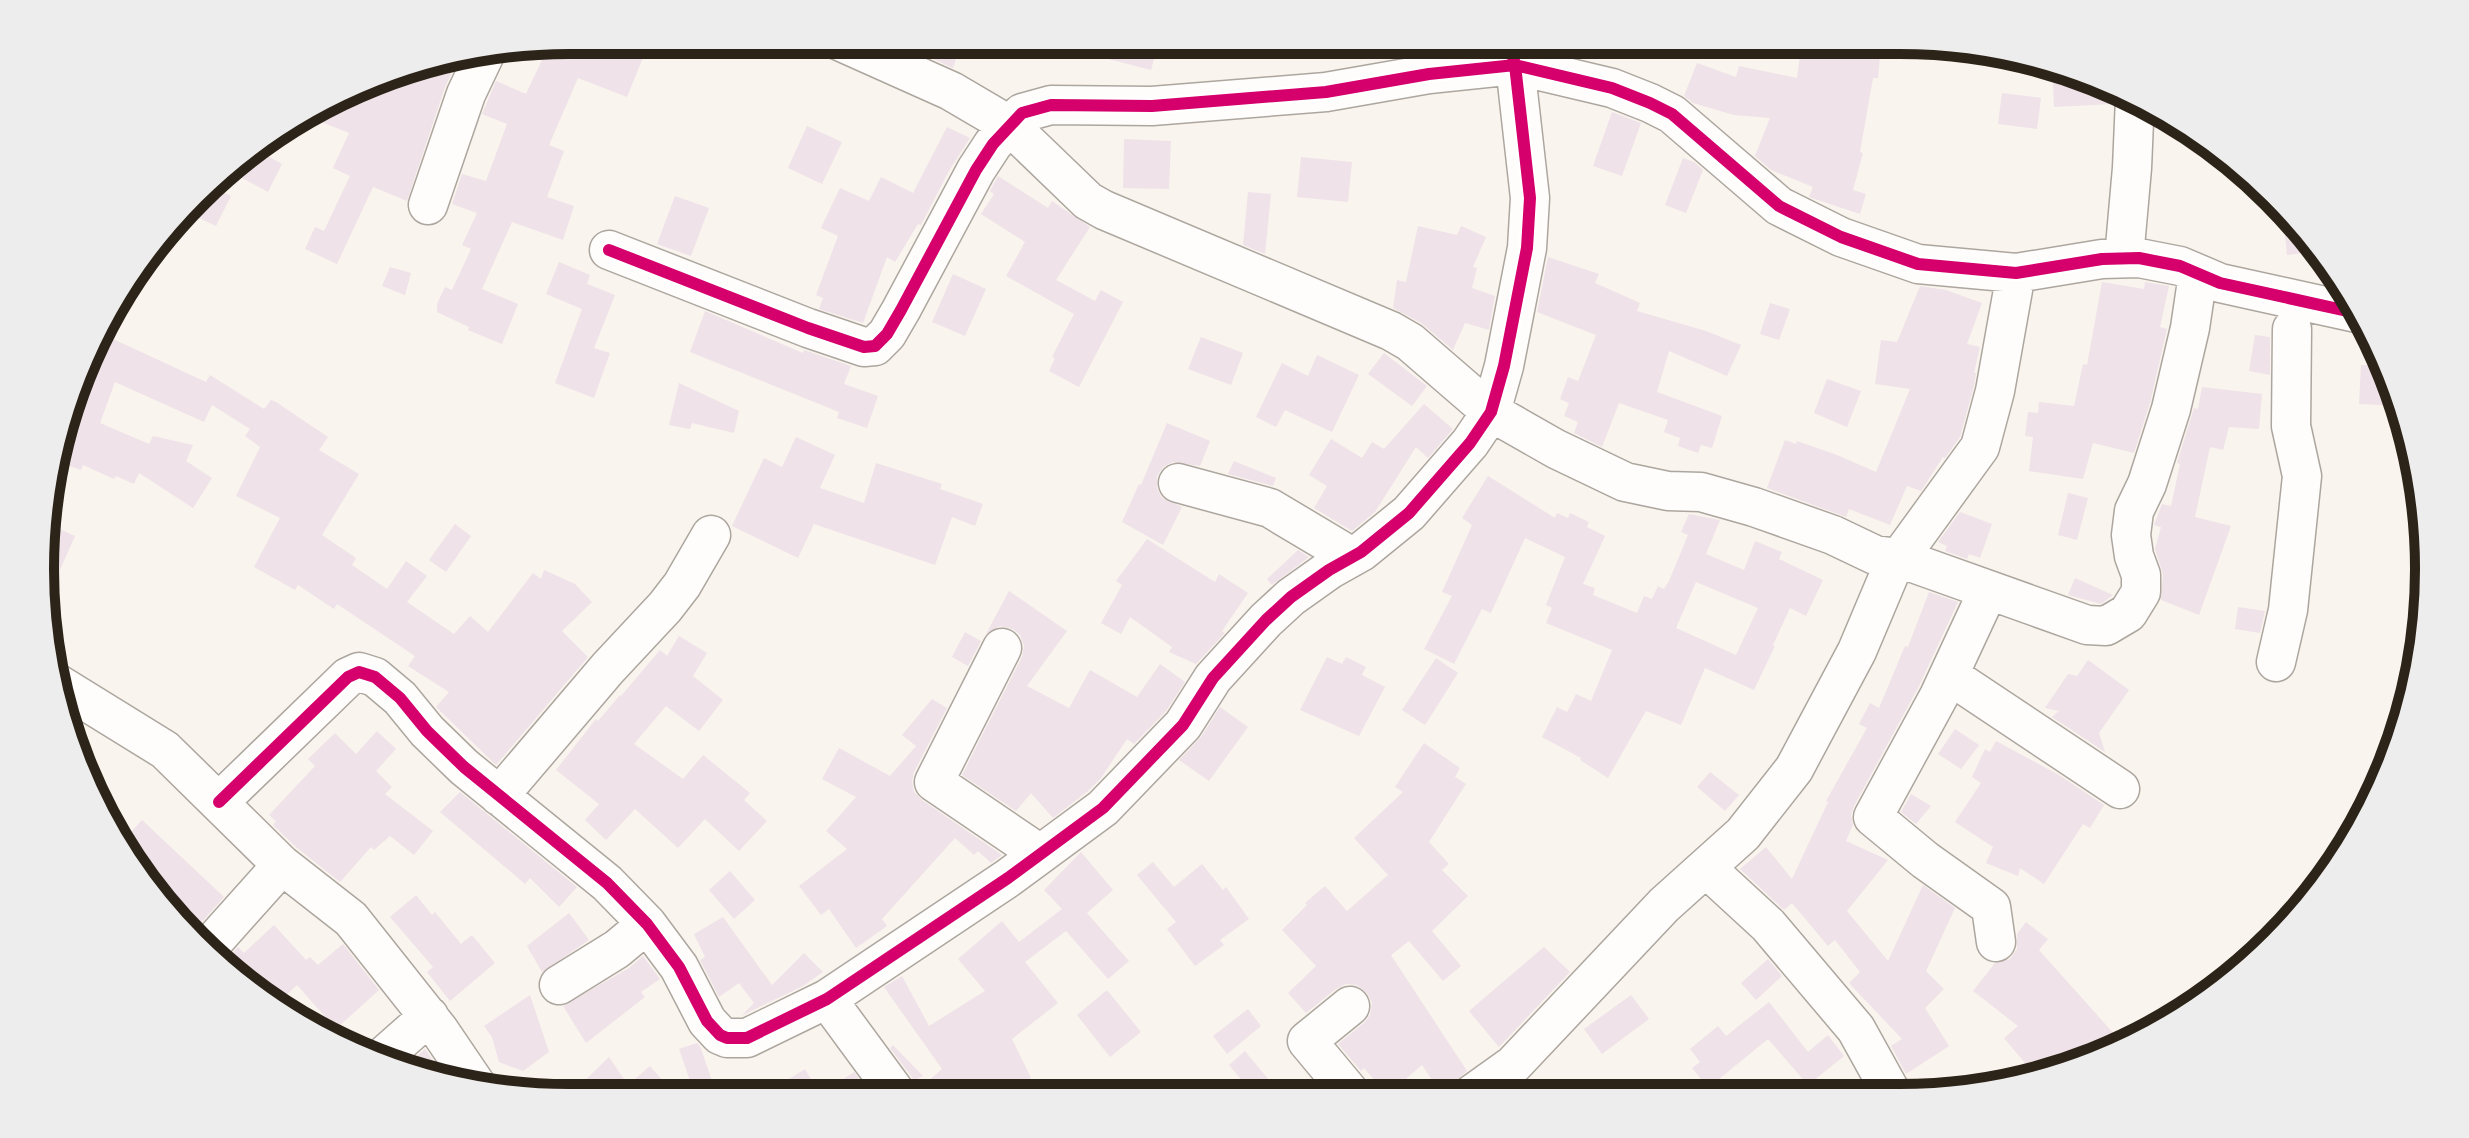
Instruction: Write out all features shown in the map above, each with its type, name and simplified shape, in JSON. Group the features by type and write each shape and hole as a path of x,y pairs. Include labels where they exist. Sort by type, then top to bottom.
{"street":[{"path":"868,54 951,91 1009,125 1096,206 1167,239 1391,331 1410,342 1491,412 1556,449 1625,482 1668,491 1701,492 1754,507 1820,530 1875,555 1899,558 2087,625 2106,626 2128,613 2141,592 2141,575 2131,535 2134,511 2147,484 2171,409 2190,328 2198,274"},
{"path":"609,250 808,328 864,347 875,346 887,334 901,310 976,170 1009,125 1022,113 1051,105 1152,106 1326,92 1429,74 1504,54"},
{"path":"219,802 348,677 359,672 375,677 400,698 427,731 499,796 607,883 647,924 679,967 707,1021 720,1035 747,1038 827,999 1008,878 1103,808 1183,725 1213,678 1266,620 1291,597 1352,557 1409,513 1470,443 1491,412 1504,366 1527,248 1530,198 1512,54"},
{"path":"1518,54 1632,94 1672,114 1779,206 1841,237 1918,264 2016,273 2124,258 2164,261 2248,290 2345,311"},
{"path":"428,205 466,94 481,62"},
{"path":"2124,258 2134,110"},
{"path":"1486,1084 1513,1065 1664,905 1743,834 1794,769 1857,651 1883,585 1899,558 1980,447 1995,391 2016,273"},
{"path":"2276,662 2288,610 2302,476 2291,426 2292,329"},
{"path":"1178,483 1270,508 1352,557"},
{"path":"499,796 576,704 665,607 682,585 711,535"},
{"path":"1988,591 1949,675 1873,817 1925,860 1991,907 1996,942"},
{"path":"1002,648 934,782 1040,854"},
{"path":"1949,675 2120,789"},
{"path":"69,691 165,750 282,865 351,919 429,1016 469,1074"},
{"path":"214,941 282,865"},
{"path":"1706,868 1768,925 1847,1018 1886,1084"},
{"path":"559,985 617,949 647,924"},
{"path":"827,999 889,1084"},
{"path":"1343,1084 1307,1041 1350,1006"},
{"path":"389,1051 429,1016"}],"building":[{"path":"644,54 627,97 578,78 549,145 564,151 547,197 574,206 563,240 512,222 482,289 518,304 502,344 468,330 469,327 437,312 437,304 445,287 452,290 471,249 462,245 477,213 452,204 462,174 486,181 507,124 482,114 496,81 526,94 544,55"},
{"path":"922,54 958,54 953,68"},
{"path":"1109,54 1155,54 1151,70 1108,59"},
{"path":"1800,54 1880,56 1878,78 1873,78 1860,152 1863,153 1853,190 1866,194 1860,214 1809,197 1813,187 1771,170 1755,156 1770,118 1734,115 1693,103 1684,96 1697,63 1736,77 1739,66 1797,78"},
{"path":"454,68 407,201 373,187 337,264 305,249 315,227 324,231 350,176 333,168 349,133 316,120 372,93 378,95 380,90 403,81"},
{"path":"2053,77 2112,100 2112,104 2054,107"},
{"path":"2002,93 2041,98 2037,129 1998,124"},
{"path":"1612,112 1641,123 1622,176 1593,166"},
{"path":"807,126 842,142 822,184 788,168"},
{"path":"947,127 970,138 921,225 918,224 895,262 887,257 863,323 819,309 823,298 816,295 838,236 821,228 840,188 869,201 881,177 913,193"},
{"path":"1124,139 1171,141 1169,189 1123,188"},
{"path":"264,154 282,164 268,192 240,177 244,169"},
{"path":"1301,157 1352,162 1348,202 1297,197"},
{"path":"1683,158 1703,170 1686,213 1665,205"},
{"path":"998,176 1048,208 1052,201 1090,227 1056,280 1095,301 1101,290 1123,302 1079,387 1049,371 1055,358 1052,357 1074,314 1006,276 1025,242 981,214 994,194 990,191"},
{"path":"220,191 231,196 216,226 194,216"},
{"path":"1248,192 1271,194 1265,254 1243,245"},
{"path":"675,196 709,208 691,256 657,244"},
{"path":"1418,226 1457,235 1461,226 1486,237 1473,267 1477,268 1472,288 1495,296 1489,330 1465,323 1453,350 1421,323 1393,308 1397,280 1406,282"},
{"path":"2284,226 2307,253 2287,255"},
{"path":"1548,257 1599,274 1595,283 1640,303 1637,311 1706,331 1741,345 1727,376 1669,351 1657,392 1722,416 1712,448 1701,445 1698,453 1678,446 1680,438 1664,432 1668,420 1619,403 1602,447 1574,433 1578,422 1564,416 1569,403 1560,399 1568,377 1578,381 1596,335 1537,312"},
{"path":"559,262 590,275 587,284 615,295 594,348 610,353 594,398 555,383 582,309 546,294"},
{"path":"390,267 411,273 405,295 382,286"},
{"path":"953,274 986,289 965,336 932,322"},
{"path":"2102,282 2144,289 2145,282 2169,286 2160,327 2167,329 2150,403 2134,453 2093,443 2083,479 2029,471 2033,437 2025,436 2028,412 2038,413 2039,402 2074,406 2083,364 2087,365"},
{"path":"1920,286 1946,290 1982,303 1967,344 1980,347 1974,386 1960,437 1921,491 1907,486 1890,525 1849,509 1846,517 1767,488 1785,440 1837,455 1876,472 1910,389 1875,384 1881,340 1897,342"},
{"path":"1770,303 1790,309 1779,340 1760,334"},
{"path":"705,311 803,353 804,350 851,366 844,384 878,396 867,428 837,418 839,412 690,352"},
{"path":"2255,335 2270,337 2270,375 2249,371"},
{"path":"109,337 206,382 210,375 264,409 271,400 276,402 328,437 319,450 359,474 322,535 356,558 352,565 387,589 406,561 427,576 407,602 454,634 470,616 488,632 533,573 541,579 544,570 575,584 592,602 562,631 588,657 496,765 436,707 449,692 408,666 415,656 337,604 334,609 298,585 295,590 254,567 280,518 236,496 260,447 245,436 250,429 212,405 204,422 115,382 100,423 149,444 153,436 193,445 186,461 212,478 193,508 139,473 134,484 83,465 81,470 65,464 81,403"},
{"path":"1201,337 1243,353 1231,385 1188,369"},
{"path":"1384,353 1427,386 1412,406 1368,374"},
{"path":"1317,355 1359,375 1332,432 1285,410 1276,427 1256,417 1282,363 1308,376"},
{"path":"2361,365 2373,365 2389,405 2359,404"},
{"path":"1827,379 1861,391 1847,427 1814,413"},
{"path":"679,383 739,411 734,433 692,423 690,429 669,425"},
{"path":"2202,387 2262,394 2259,429 2229,427 2223,450 2210,447 2195,517 2231,526 2199,615 2161,600 2163,574 2155,549 2161,527 2154,525 2162,504 2171,506 2180,464 2177,463 2194,408 2198,409"},
{"path":"1424,404 1453,429 1428,458 1416,447 1375,512 1352,531 1314,508 1327,486 1309,475 1331,439 1362,458 1372,442 1384,449"},
{"path":"1167,423 1210,441 1200,466 1173,462 1163,467 1157,476 1157,488 1162,498 1182,507 1163,545 1122,522"},
{"path":"796,437 835,455 820,488 864,503 876,463 942,484 940,489 983,504 975,526 952,517 935,565 814,524 798,558 732,526 764,458 782,467"},
{"path":"1234,461 1276,478 1273,486 1228,474"},
{"path":"1488,476 1555,518 1557,513 1568,518 1570,513 1589,522 1587,527 1605,536 1583,584 1595,588 1593,595 1637,613 1644,596 1652,599 1658,586 1664,589 1669,581 1688,535 1681,532 1689,514 1720,520 1706,554 1744,570 1755,541 1782,552 1779,559 1823,580 1806,616 1790,608 1754,690 1705,668 1681,725 1646,711 1608,778 1581,758 1542,737 1557,707 1567,712 1576,694 1591,701 1612,650 1546,623 1552,608 1546,605 1565,557 1525,538 1491,613 1482,609 1454,664 1424,649 1452,596 1442,592 1472,525 1462,518","holes":["1696,582 1758,608 1736,655 1676,628"]},
{"path":"2068,493 2088,498 2077,540 2058,535"},
{"path":"1960,512 1992,524 1980,558 1969,554 1967,559 1945,551 1947,546 1938,542"},
{"path":"455,524 471,536 446,572 429,560"},
{"path":"56,527 75,536 54,582"},
{"path":"1147,539 1215,582 1219,574 1248,593 1222,631 1225,633 1196,664 1169,652 1172,647 1130,617 1121,634 1101,623 1122,585 1116,581"},
{"path":"1298,550 1309,557 1272,585 1267,579"},
{"path":"2075,578 2113,595 2101,604 2068,595"},
{"path":"1009,591 1067,631 1027,686 1069,708 1090,670 1137,697 1160,664 1185,682 1166,711 1134,744 1127,739 1101,778 1053,818 1031,793 1016,811 962,775 1022,657 1024,646 1020,635 1013,629 1000,626 986,634"},
{"path":"1929,592 1958,602 1919,686 1854,806 1851,815 1853,825 1846,841 1888,860 1847,911 1888,961 1923,885 1955,908 1926,971 1944,989 1925,1008 1949,1046 1906,1074 1891,1046 1902,1039 1849,983 1860,972 1835,940 1828,946 1792,903 1784,910 1740,869 1766,847 1792,879 1826,801 1867,728 1859,724 1870,703 1879,708 1905,646 1908,647"},
{"path":"2238,607 2265,611 2260,633 2235,629"},
{"path":"965,632 981,641 968,666 952,657"},
{"path":"679,636 707,653 693,676 723,700 699,731 666,706 634,744 683,779 703,755 750,793 744,800 767,821 739,851 705,819 678,848 635,809 606,840 585,820 599,804 556,770 596,719 598,721 660,650 667,656"},
{"path":"1327,657 1342,664 1346,657 1366,667 1362,675 1385,687 1359,736 1300,710"},
{"path":"1436,658 1458,673 1425,725 1402,710"},
{"path":"2088,660 2129,690 2099,733 2105,752 2052,717 2059,711 2045,708 2068,674 2077,676"},
{"path":"932,699 947,708 914,772 914,792 1002,855 991,863 978,851 974,855 955,838 882,919 887,926 856,948 829,909 821,915 799,886 847,849 826,831 856,797 822,779 839,748 890,776 916,746 902,735"},
{"path":"1220,707 1248,727 1209,781 1179,760 1201,737"},
{"path":"1955,729 1979,745 1961,769 1938,754"},
{"path":"377,731 396,749 376,771 392,787 385,794 433,831 414,855 390,836 374,850 371,847 340,882 297,848 273,825 276,821 269,815 315,766 308,759 335,733 356,754"},
{"path":"1996,741 2059,775 2104,805 2090,828 2083,824 2044,884 2020,868 2018,876 1986,863 1993,847 1955,822 1981,783 1972,777 1985,749 1990,752"},
{"path":"1424,743 1460,768 1455,777 1466,784 1429,842 1449,864 1442,870 1468,896 1432,931 1461,966 1443,981 1409,941 1391,955 1467,1071 1452,1084 1435,1084 1422,1065 1400,1084 1378,1084 1364,1068 1361,1071 1338,1044 1370,1015 1372,1003 1367,993 1357,985 1346,984 1336,989 1306,1013 1288,993 1316,966 1282,930 1307,905 1305,903 1325,886 1347,911 1388,875 1354,838 1403,792 1395,787"},
{"path":"1710,772 1739,795 1725,811 1697,787"},
{"path":"460,792 577,887 559,907 530,878 525,884 440,812"},
{"path":"1911,794 1931,806 1916,824 1901,812"},
{"path":"142,820 224,897 199,925 159,882 128,835"},
{"path":"1081,852 1113,890 1087,913 1129,961 1108,979 1066,931 1025,962 1058,1003 1012,1039 1031,1078 1019,1084 930,1084 928,1081 942,1069 884,987 902,976 929,1026 985,991 958,959 1002,921 1019,942 1062,909 1044,890"},
{"path":"1153,862 1174,887 1202,864 1223,890 1226,887 1249,919 1220,940 1224,945 1195,966 1167,929 1176,922 1137,875"},
{"path":"730,871 755,900 734,919 709,890"},
{"path":"416,895 432,915 435,912 461,944 472,935 495,963 450,1001 427,972 433,967 390,917"},
{"path":"569,913 589,940 542,972 527,946"},
{"path":"723,917 772,985 804,953 823,972 803,986 741,1016 754,1003 739,983 719,997 700,960 705,957 694,934"},
{"path":"2026,922 2048,939 2039,950 2116,1036 2066,1057 2028,1067 2004,1038 2018,1026 1973,991 1995,963 2010,959 2017,949 2017,934"},
{"path":"274,925 306,960 310,957 318,965 343,944 379,990 336,1029 297,985 284,998 229,956 238,947 244,953"},
{"path":"1544,947 1570,972 1499,1047 1469,1011"},
{"path":"643,956 660,979 641,992 645,997 586,1043 563,1006 629,968"},
{"path":"1768,959 1782,976 1756,1000 1741,983"},
{"path":"1107,990 1141,1032 1110,1057 1077,1015"},
{"path":"530,995 549,1052 523,1071 499,1062 492,1037 484,1026"},
{"path":"1631,995 1649,1019 1602,1054 1584,1029"},
{"path":"1769,1002 1808,1052 1828,1035 1844,1056 1807,1084 1768,1039 1713,1084 1705,1084 1692,1068 1700,1062 1690,1049 1718,1026 1726,1036"},
{"path":"1248,1009 1261,1026 1227,1054 1213,1036"},
{"path":"697,1043 700,1046 713,1084 691,1084 679,1049"},
{"path":"893,1045 923,1076 914,1080 890,1048"},
{"path":"425,1049 437,1066 436,1066 413,1060"},
{"path":"1245,1051 1272,1084 1245,1084 1229,1065"},
{"path":"609,1057 627,1084 581,1084"},
{"path":"650,1066 666,1084 629,1084"},
{"path":"805,1069 814,1084 781,1084"},
{"path":"854,1072 863,1084 836,1084"}],"cycle path":[{"path":"219,802 348,677 359,672 375,677 400,698 427,731 464,767 607,883 647,924 679,967 707,1021 720,1035 747,1038 827,999 1008,878 1103,808 1183,725 1213,678 1266,620 1291,597 1361,552 1409,513 1470,443 1491,412 1504,366 1527,248 1530,198 1512,54"},
{"path":"609,250 808,328 864,347 875,346 887,334 901,310 976,170 993,144 1022,113 1051,105 1152,106 1326,92 1429,74 1515,65 1612,88 1650,103 1672,114 1779,206 1841,237 1918,264 2016,273 2102,259 2139,258 2180,266 2220,283 2345,310"}]}
